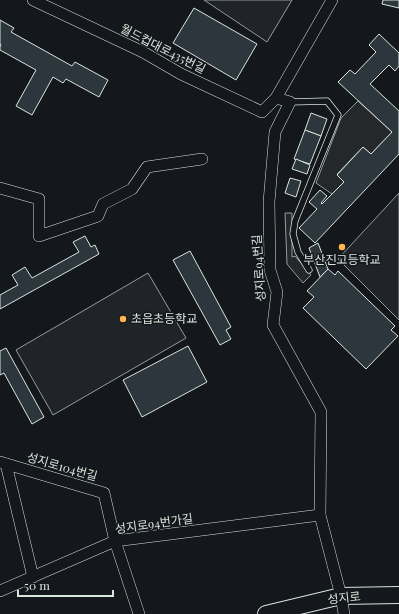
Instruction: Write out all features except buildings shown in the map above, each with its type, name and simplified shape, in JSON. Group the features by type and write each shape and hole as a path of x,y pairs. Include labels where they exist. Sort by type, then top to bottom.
{"main road":[{"name":"성지로","path":"266,614 341,596 399,595"}],"street":[{"name":"월드컵대로435번길","path":"33,0 143,52 180,74 262,112 276,98"},
{"path":"290,102 276,98 332,0"},
{"name":"성지로94번길","path":"290,102 275,132 269,202 270,270 277,292 273,325 321,412 320,515 341,596 344,614"},
{"path":"0,188 39,199 39,236 98,216 103,204 132,189 147,167 202,159"},
{"name":"성지로104번길","path":"3,463 104,493 114,541 139,614"},
{"name":"성지로104번길","path":"3,463 33,577"},
{"name":"성지로94번가길","path":"0,591 114,541 320,515"}],"lane":[{"path":"290,102 327,101 338,115 295,221 293,234 298,252 309,270"}],"shaded area":[{"path":"204,0 292,0 267,42"},
{"path":"358,101 392,132 371,154 363,147 337,174 344,182 332,194 316,183 341,118"},
{"path":"399,193 399,320 338,259"},
{"path":"285,213 292,213 292,257 295,256 311,275 303,283 287,264"},
{"path":"148,273 186,338 53,415 16,350"}],"place":[{"name":"부산진고등학교","path":"342,247"},
{"name":"초읍초등학교","path":"123,319"}]}
